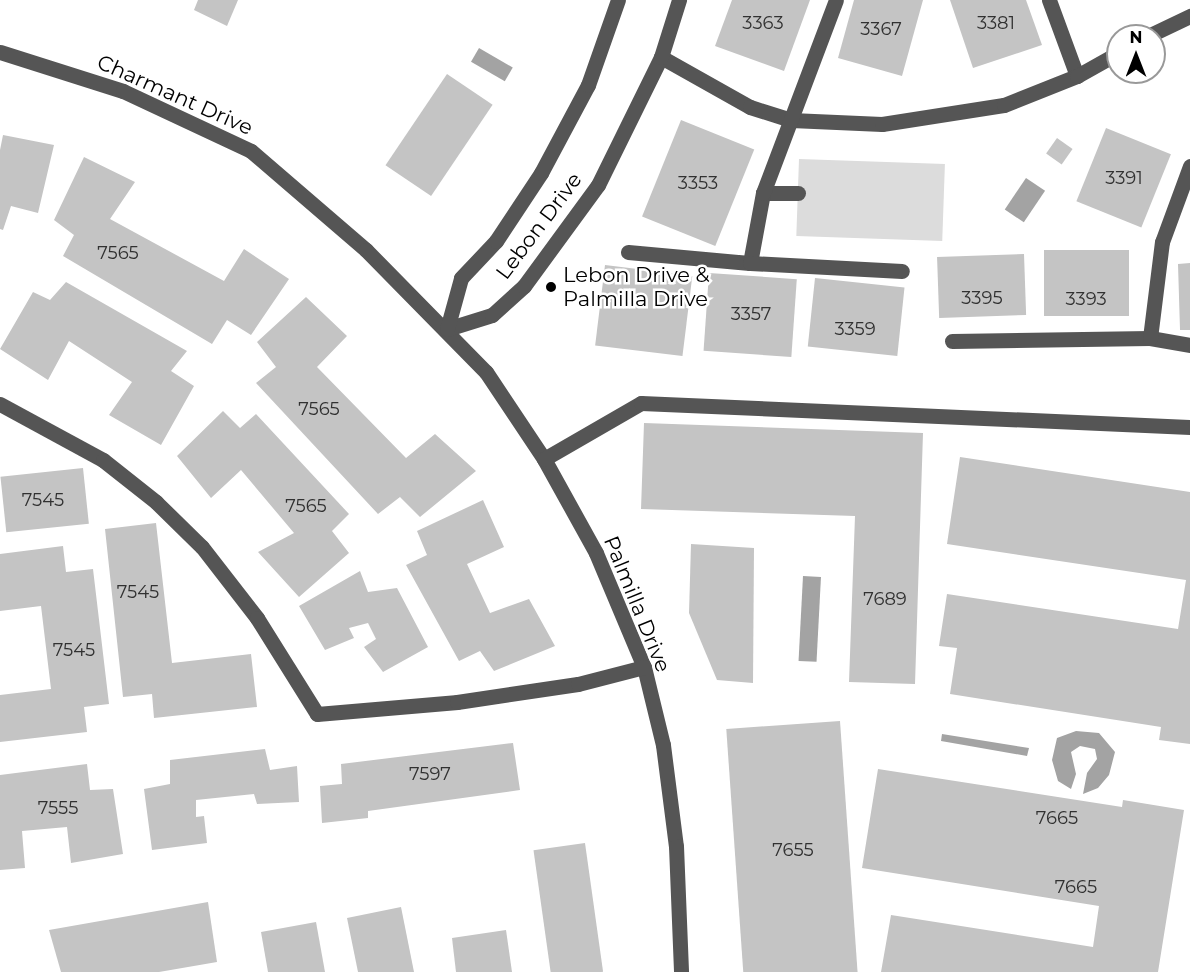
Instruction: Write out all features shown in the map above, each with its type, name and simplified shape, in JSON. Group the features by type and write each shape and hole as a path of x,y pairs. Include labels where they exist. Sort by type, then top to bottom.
{"street":[{"name":"Lebon Drive","path":"447,329 461,278 496,241 541,173 588,85 618,0"},
{"name":"Lebon Drive","path":"447,329 492,315 524,286 598,186 661,57 679,0"},
{"path":"750,263 763,193 836,0"},
{"path":"1049,0 1077,76"},
{"path":"1166,27 1190,16 1185,0"},
{"name":"Charmant Drive","path":"0,52 123,91 251,151 366,250 447,329"},
{"path":"661,57 750,107 791,120 882,123 1004,105 1077,76 1106,60"},
{"path":"1150,338 1162,242 1190,166"},
{"path":"763,193 798,193"},
{"path":"628,252 750,263 902,271"},
{"name":"Palmilla Drive","path":"447,329 486,372 544,459 596,553 644,667 663,745 676,846 681,972"},
{"path":"952,341 1150,338 1190,345"},
{"path":"544,459 641,403 1190,427"},
{"path":"0,404 103,460 156,501 202,547 257,618 317,714 457,702 578,684 644,667"}],"shaded area":[{"path":"479,48 513,67 505,81 471,62"},
{"path":"799,159 945,164 942,241 796,236"},
{"path":"1026,178 1045,191 1024,222 1005,210"},
{"path":"803,576 821,577 817,662 799,661"},
{"path":"1076,731 1099,733 1115,752 1109,775 1098,788 1083,794 1087,773 1097,759 1095,749 1080,746 1071,752 1076,774 1071,789 1058,781 1052,760 1057,738"},
{"path":"942,734 1029,748 1027,756 941,741"}],"building":[{"path":"198,0 238,0 227,26 194,10"},
{"path":"732,0 810,0 784,71 715,46"},
{"path":"854,0 923,0 902,76 838,58"},
{"path":"950,0 1026,0 1042,45 973,68"},
{"path":"447,74 493,105 431,196 385,165"},
{"path":"681,120 754,150 715,246 642,216"},
{"path":"1106,128 1171,154 1141,227 1076,201"},
{"path":"3,135 54,145 38,213 11,206 3,230 0,229 0,150"},
{"path":"1057,138 1073,149 1062,164 1046,154"},
{"path":"84,157 135,182 110,219 224,281 244,249 289,279 251,335 227,320 212,344 63,256 74,235 54,220"},
{"path":"1044,250 1129,250 1129,316 1044,316"},
{"path":"1024,254 1026,315 939,318 937,257"},
{"path":"1190,263 1190,330 1180,330 1178,264"},
{"path":"605,265 692,276 682,356 595,345"},
{"path":"709,273 797,279 791,357 704,351"},
{"path":"815,278 905,287 897,356 808,347"},
{"path":"66,282 187,351 171,371 194,386 161,445 109,415 132,382 69,341 48,380 0,349 33,292 50,300"},
{"path":"306,297 347,336 317,367 406,458 435,434 476,471 420,517 400,497 378,514 256,383 276,367 257,342"},
{"path":"223,411 240,428 256,414 349,514 332,531 349,553 299,597 258,552 294,533 241,470 211,498 177,456"},
{"path":"644,423 923,433 915,684 849,682 855,516 641,509"},
{"path":"960,457 1190,492 1190,744 1159,740 1161,727 950,694 957,648 939,646 947,594 1178,629 1186,580 947,544"},
{"path":"83,468 89,524 6,532 0,477"},
{"path":"483,500 504,547 467,564 490,613 529,599 555,646 494,671 480,651 459,661 406,565 427,555 417,531"},
{"path":"156,523 172,663 251,654 257,707 154,718 152,694 123,697 105,529"},
{"path":"691,544 754,548 753,683 717,680 689,613"},
{"path":"63,546 66,572 93,569 109,704 84,707 87,732 0,742 0,695 51,689 41,606 0,611 0,554"},
{"path":"360,571 368,592 397,588 428,647 383,672 364,647 376,639 368,623 349,628 354,638 325,650 299,606"},
{"path":"840,721 858,972 743,972 726,729"},
{"path":"513,743 520,790 368,811 368,818 322,823 320,786 342,784 341,764"},
{"path":"265,749 270,770 297,766 299,802 257,804 254,794 196,800 196,817 204,816 207,843 152,850 144,789 170,784 170,760"},
{"path":"87,764 90,790 113,789 123,854 71,863 67,827 22,831 25,868 0,870 0,775"},
{"path":"878,769 1122,807 1123,800 1184,810 1158,972 881,972 891,915 1093,947 1099,906 862,868"},
{"path":"585,843 603,972 551,972 534,850"},
{"path":"208,902 217,962 159,972 61,972 49,930"},
{"path":"401,907 414,972 358,972 347,918"},
{"path":"316,922 325,972 268,972 261,932"},
{"path":"506,930 512,972 456,972 452,938"}],"place":[{"name":"Lebon Drive & Palmilla Drive","path":"551,287"}]}
